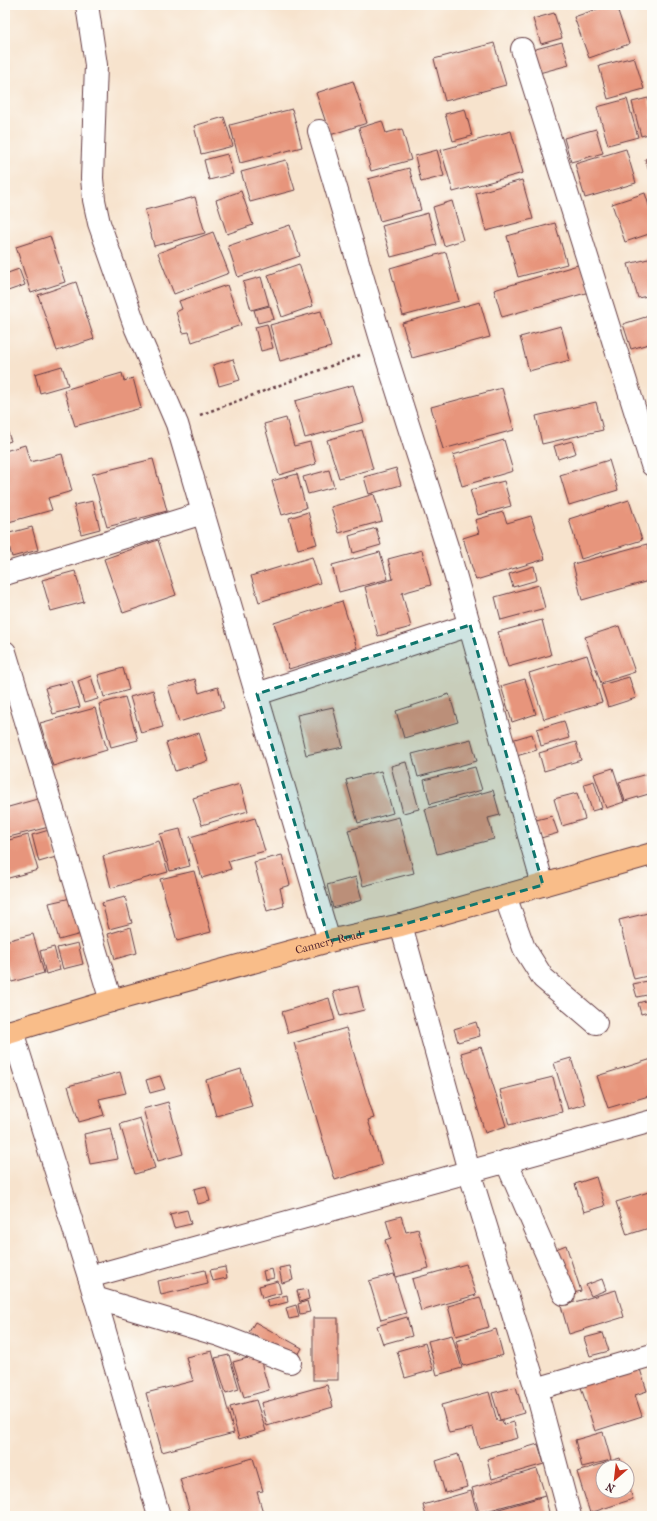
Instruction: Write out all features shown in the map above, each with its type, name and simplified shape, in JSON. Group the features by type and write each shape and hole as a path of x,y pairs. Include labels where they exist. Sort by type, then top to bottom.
{"main road":[{"name":"Cannery Road","path":"9,1032 111,1001 329,941 401,925 652,854"}],"street":[{"path":"87,5 96,65 92,178 94,200 100,223 136,329 177,424 329,941"},
{"path":"522,49 652,465"},
{"path":"319,131 383,346 449,553 543,885"},
{"path":"5,574 203,513"},
{"path":"257,694 470,625"},
{"path":"5,652 111,1001"},
{"path":"505,896 524,948 543,978 596,1023"},
{"path":"401,925 469,1171 536,1389 570,1516"},
{"path":"9,1032 89,1277 159,1516"},
{"path":"89,1277 652,1121"},
{"path":"506,1161 564,1294"},
{"path":"95,1298 219,1335 290,1362"},
{"path":"536,1389 652,1355"}],"path":[{"path":"177,424 383,346"}],"highlighted area":[{"path":"470,625 543,885 401,925 329,941 257,694"}],"building":[{"path":"609,5 616,5 629,44 589,58 574,17"},
{"path":"554,13 562,38 541,44 533,19"},
{"path":"562,42 569,65 539,73 532,50"},
{"path":"494,43 506,85 445,101 434,59"},
{"path":"634,57 644,89 608,99 599,66"},
{"path":"353,81 367,123 330,135 316,93"},
{"path":"648,98 652,113 652,133 641,136 632,102"},
{"path":"627,99 638,137 608,145 597,107"},
{"path":"292,109 302,147 240,163 230,125"},
{"path":"465,109 472,136 453,141 445,114"},
{"path":"224,117 233,146 201,154 194,126"},
{"path":"382,121 386,133 402,129 411,160 371,171 359,128"},
{"path":"596,129 603,153 571,162 564,138"},
{"path":"511,131 523,173 453,192 441,150"},
{"path":"626,149 636,183 585,198 575,164"},
{"path":"437,150 444,176 421,182 415,156"},
{"path":"227,154 233,174 209,180 204,160"},
{"path":"652,157 652,181 645,159"},
{"path":"286,160 295,190 250,202 241,172"},
{"path":"409,168 421,210 380,221 368,179"},
{"path":"522,180 533,219 486,231 476,193"},
{"path":"241,191 253,225 227,234 216,200"},
{"path":"645,193 652,215 652,233 625,242 612,204"},
{"path":"195,197 205,233 154,246 145,210"},
{"path":"452,201 463,240 444,246 433,207"},
{"path":"428,213 437,245 391,257 382,226"},
{"path":"555,223 567,264 518,277 507,236"},
{"path":"290,225 300,256 238,277 228,246"},
{"path":"213,232 229,273 174,294 158,253"},
{"path":"50,236 65,282 31,293 16,247"},
{"path":"446,252 459,301 403,316 390,268"},
{"path":"652,258 652,295 638,298 628,264"},
{"path":"299,264 313,306 282,317 268,275"},
{"path":"581,264 589,292 502,317 494,290"},
{"path":"19,269 25,285 5,292 5,274"},
{"path":"261,277 269,305 251,310 243,282"},
{"path":"76,282 94,339 57,351 38,295"},
{"path":"227,285 241,325 192,342 189,332 183,333 176,312 182,309 179,301"},
{"path":"480,302 490,337 412,358 402,323"},
{"path":"270,306 274,319 258,323 254,310"},
{"path":"321,311 331,347 280,361 270,325"},
{"path":"652,315 652,343 631,349 623,324"},
{"path":"267,324 273,348 261,351 255,327"},
{"path":"561,326 570,360 529,371 520,337"},
{"path":"233,359 240,380 219,386 213,365"},
{"path":"62,366 68,385 40,393 35,374"},
{"path":"122,373 124,381 133,378 141,408 75,426 64,390"},
{"path":"353,385 364,422 305,438 295,401"},
{"path":"502,388 514,430 443,449 431,407"},
{"path":"596,402 603,430 542,444 536,416"},
{"path":"286,418 294,446 310,442 316,464 279,475 264,424"},
{"path":"5,425 11,441 5,443"},
{"path":"362,430 373,469 339,478 327,440"},
{"path":"504,440 513,471 462,486 453,455"},
{"path":"572,441 576,453 558,459 554,446"},
{"path":"25,445 30,462 62,454 72,491 48,498 52,510 5,523 5,451"},
{"path":"153,459 167,511 107,527 92,474"},
{"path":"609,460 618,490 569,505 560,475"},
{"path":"396,468 401,485 369,494 364,477"},
{"path":"329,470 334,487 308,494 303,477"},
{"path":"297,474 306,508 282,515 272,481"},
{"path":"504,481 511,506 478,515 470,490"},
{"path":"374,494 382,521 339,533 331,507"},
{"path":"629,500 642,540 581,559 569,519"},
{"path":"93,501 100,529 81,534 74,505"},
{"path":"308,512 317,544 298,549 289,518"},
{"path":"503,512 507,523 531,516 545,559 476,580 463,538 479,533 475,520"},
{"path":"32,527 38,550 12,557 6,534"},
{"path":"376,528 381,545 353,553 349,536"},
{"path":"158,540 176,595 123,613 104,559"},
{"path":"647,544 652,562 652,580 582,600 573,564"},
{"path":"422,550 431,585 402,593 411,627 378,636 365,587 393,579 388,559"},
{"path":"380,552 388,579 339,592 332,565"},
{"path":"312,557 320,583 259,602 251,576"},
{"path":"534,566 537,580 513,587 509,574"},
{"path":"75,571 84,602 51,611 42,580"},
{"path":"539,585 545,608 501,620 495,597"},
{"path":"342,601 357,648 289,669 274,623"},
{"path":"542,620 551,655 508,667 498,632"},
{"path":"619,626 635,672 601,683 585,637"},
{"path":"587,655 602,702 544,719 529,673"},
{"path":"123,668 129,690 104,697 98,675"},
{"path":"91,676 98,699 84,703 78,681"},
{"path":"629,677 636,698 608,707 601,685"},
{"path":"195,679 199,693 218,687 224,708 179,722 168,687"},
{"path":"525,679 536,714 512,722 501,686"},
{"path":"72,681 80,707 53,714 45,688"},
{"path":"153,690 163,727 141,733 130,697"},
{"path":"449,694 458,722 404,738 396,711"},
{"path":"125,697 138,740 111,747 99,704"},
{"path":"333,707 343,747 306,755 297,715"},
{"path":"95,708 107,750 53,766 40,723"},
{"path":"564,721 569,738 541,746 537,729"},
{"path":"199,733 208,761 175,771 166,743"},
{"path":"532,734 537,750 513,757 508,741"},
{"path":"471,739 477,761 418,777 412,754"},
{"path":"576,742 581,760 544,771 539,753"},
{"path":"406,762 419,809 403,813 391,766"},
{"path":"475,767 482,790 430,804 424,780"},
{"path":"613,768 624,802 606,808 594,774"},
{"path":"381,771 393,813 358,823 346,780"},
{"path":"650,773 652,793 625,801 619,782"},
{"path":"594,781 602,808 592,811 584,784"},
{"path":"240,784 248,811 202,825 193,798"},
{"path":"493,790 500,815 488,818 494,839 437,854 425,809"},
{"path":"577,793 585,819 562,826 554,799"},
{"path":"41,798 49,827 5,838 5,808"},
{"path":"552,816 558,833 541,838 536,820"},
{"path":"399,817 414,873 363,886 348,830"},
{"path":"255,818 265,851 228,861 231,869 202,878 190,837"},
{"path":"180,829 190,866 170,871 160,834"},
{"path":"49,830 56,857 39,862 32,835"},
{"path":"28,835 38,870 5,879 5,841"},
{"path":"159,841 168,872 111,888 103,856"},
{"path":"282,855 290,885 280,888 284,906 267,911 254,862"},
{"path":"194,871 211,932 177,941 160,879"},
{"path":"356,877 362,900 333,908 327,885"},
{"path":"125,897 132,923 109,929 102,903"},
{"path":"71,898 81,934 59,940 49,903"},
{"path":"652,912 652,975 634,979 619,920"},
{"path":"131,927 137,953 115,959 108,934"},
{"path":"33,934 44,973 12,982 5,958 5,941"},
{"path":"78,943 83,964 63,969 57,948"},
{"path":"54,947 60,970 46,974 40,951"},
{"path":"652,980 652,994 637,997 633,984"},
{"path":"358,986 364,1010 340,1016 333,992"},
{"path":"329,998 335,1020 288,1033 282,1012"},
{"path":"652,999 652,1011 641,1014 638,1003"},
{"path":"476,1022 480,1036 458,1042 454,1029"},
{"path":"346,1028 374,1118 368,1120 382,1165 335,1180 294,1043"},
{"path":"481,1047 506,1126 485,1133 461,1053"},
{"path":"571,1058 585,1104 568,1109 554,1063"},
{"path":"652,1059 652,1095 608,1108 597,1076"},
{"path":"241,1069 252,1106 216,1116 206,1080"},
{"path":"120,1072 126,1093 99,1099 104,1115 79,1122 68,1086"},
{"path":"160,1076 165,1089 150,1093 146,1080"},
{"path":"553,1077 562,1112 509,1125 500,1090"},
{"path":"168,1102 183,1154 158,1161 143,1109"},
{"path":"140,1118 155,1168 135,1174 120,1124"},
{"path":"111,1128 118,1159 90,1164 84,1134"},
{"path":"596,1177 605,1206 584,1212 575,1184"},
{"path":"206,1186 210,1201 198,1204 194,1189"},
{"path":"652,1191 652,1227 627,1235 616,1202"},
{"path":"187,1210 191,1224 174,1228 170,1214"},
{"path":"401,1216 406,1232 418,1229 429,1268 396,1277 385,1240 391,1238 386,1220"},
{"path":"566,1245 581,1291 570,1294 556,1249"},
{"path":"466,1264 476,1295 421,1311 412,1279"},
{"path":"290,1266 293,1280 282,1283 279,1268"},
{"path":"225,1267 227,1278 213,1281 210,1270"},
{"path":"272,1269 274,1278 265,1280 263,1271"},
{"path":"205,1270 208,1284 161,1295 158,1281"},
{"path":"394,1274 406,1313 381,1320 369,1281"},
{"path":"602,1279 606,1290 591,1296 586,1285"},
{"path":"278,1281 281,1293 262,1298 259,1286"},
{"path":"307,1289 309,1299 300,1302 297,1291"},
{"path":"616,1290 624,1317 569,1334 561,1306"},
{"path":"287,1295 288,1302 269,1307 266,1300"},
{"path":"480,1297 489,1327 456,1336 448,1306"},
{"path":"307,1301 310,1312 300,1314 298,1304"},
{"path":"296,1305 299,1317 289,1319 286,1308"},
{"path":"407,1317 412,1336 383,1344 377,1326"},
{"path":"313,1318 338,1318 338,1380 313,1380"},
{"path":"255,1322 302,1348 296,1359 249,1332"},
{"path":"496,1329 503,1355 463,1366 456,1341"},
{"path":"603,1333 609,1351 590,1356 584,1338"},
{"path":"452,1335 462,1368 437,1375 428,1341"},
{"path":"425,1343 433,1370 405,1378 397,1351"},
{"path":"212,1351 234,1433 162,1452 146,1393 193,1381 186,1357"},
{"path":"229,1355 239,1389 226,1393 215,1358"},
{"path":"259,1355 269,1390 244,1397 233,1362"},
{"path":"639,1366 647,1391 635,1395 642,1416 595,1431 580,1384"},
{"path":"327,1385 333,1407 267,1426 261,1403"},
{"path":"516,1387 524,1413 500,1420 492,1393"},
{"path":"489,1392 497,1421 502,1420 504,1425 514,1422 518,1438 479,1448 473,1428 449,1433 441,1405"},
{"path":"256,1400 266,1431 239,1439 230,1407"},
{"path":"603,1432 611,1459 595,1459 595,1464 582,1467 575,1440"},
{"path":"538,1444 544,1464 492,1479 487,1459"},
{"path":"458,1454 467,1487 445,1493 436,1461"},
{"path":"253,1458 263,1491 257,1492 264,1516 191,1516 180,1479"},
{"path":"595,1466 595,1499 633,1499 590,1513 577,1472"},
{"path":"537,1469 545,1495 479,1513 472,1488"},
{"path":"471,1491 478,1516 426,1516 423,1505"},
{"path":"545,1496 550,1516 483,1516 482,1514"}]}
